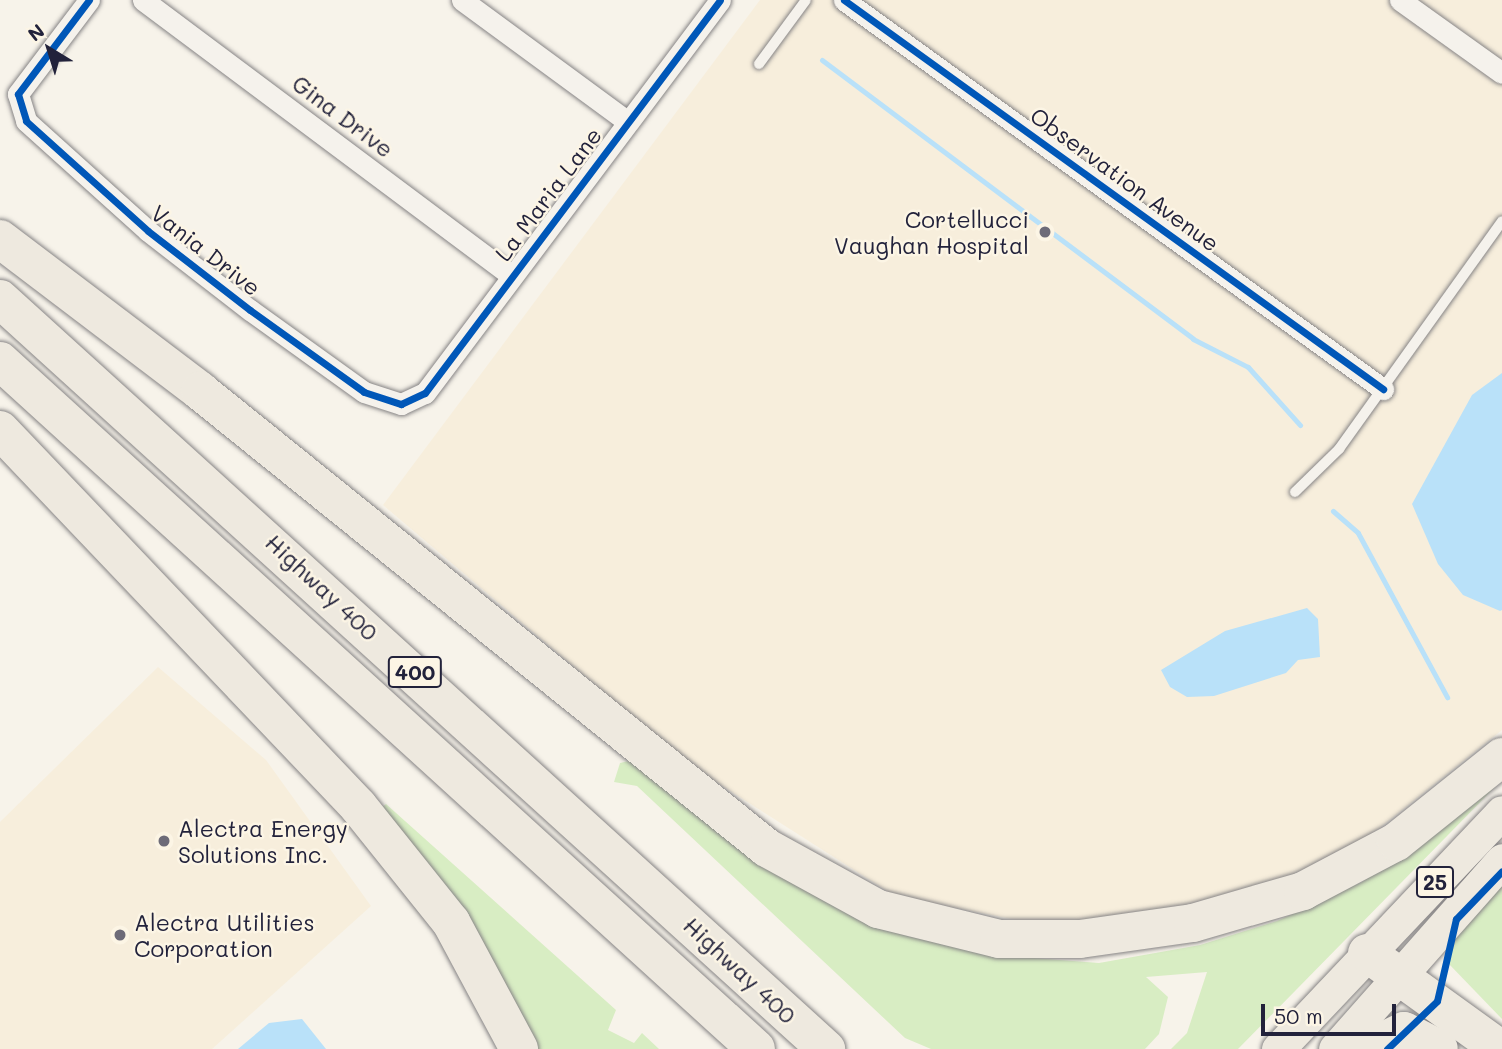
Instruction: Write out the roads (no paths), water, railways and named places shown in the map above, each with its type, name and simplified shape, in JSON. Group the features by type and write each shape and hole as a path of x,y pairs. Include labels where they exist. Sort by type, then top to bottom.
{"highway":[{"path":"0,239 200,391 767,848 878,909 999,939 1080,939 1194,923 1303,891 1384,848 1502,757"},
{"name":"Highway 400","path":"0,299 826,1049"},
{"name":"Highway 400","path":"0,361 756,1049"},
{"path":"0,430 358,806 451,922 519,1049"},
{"path":"1367,953 1402,975 1500,1049"},
{"path":"1367,1049 1404,1031 1439,1049"}],"main road":[{"name":"25","path":"1278,1049 1502,812"},
{"name":"25","path":"1335,1049 1502,860"}],"street":[{"name":"Vania Drive","path":"89,0 18,94 17,105 46,143 148,231 364,392 401,404"},
{"name":"Gina Drive","path":"143,0 510,275"},
{"path":"462,0 627,121"},
{"name":"La Maria Lane","path":"401,404 425,393 510,275 720,0"},
{"name":"Observation Avenue","path":"844,0 1383,389"},
{"path":"1400,0 1502,73"}],"lane":[{"path":"760,64 806,0"},
{"path":"1295,492 1339,449 1502,221"}],"water":[{"path":"1502,373 1500,611 1463,595 1438,564 1412,504 1472,395"},
{"path":"1307,608 1318,619 1320,657 1298,660 1286,673 1214,696 1187,697 1170,687 1161,670 1225,631"},
{"path":"302,1019 326,1049 238,1049 269,1023"}],"waterway":[{"path":"822,60 1193,339 1248,367 1300,425"},
{"path":"1333,511 1358,533 1447,697"}],"place":[{"name":"Cortellucci Vaughan Hospital","path":"1045,232"},
{"name":"Alectra Energy Solutions Inc.","path":"164,841"},
{"name":"Alectra Utilities Corporation","path":"120,935"}]}
